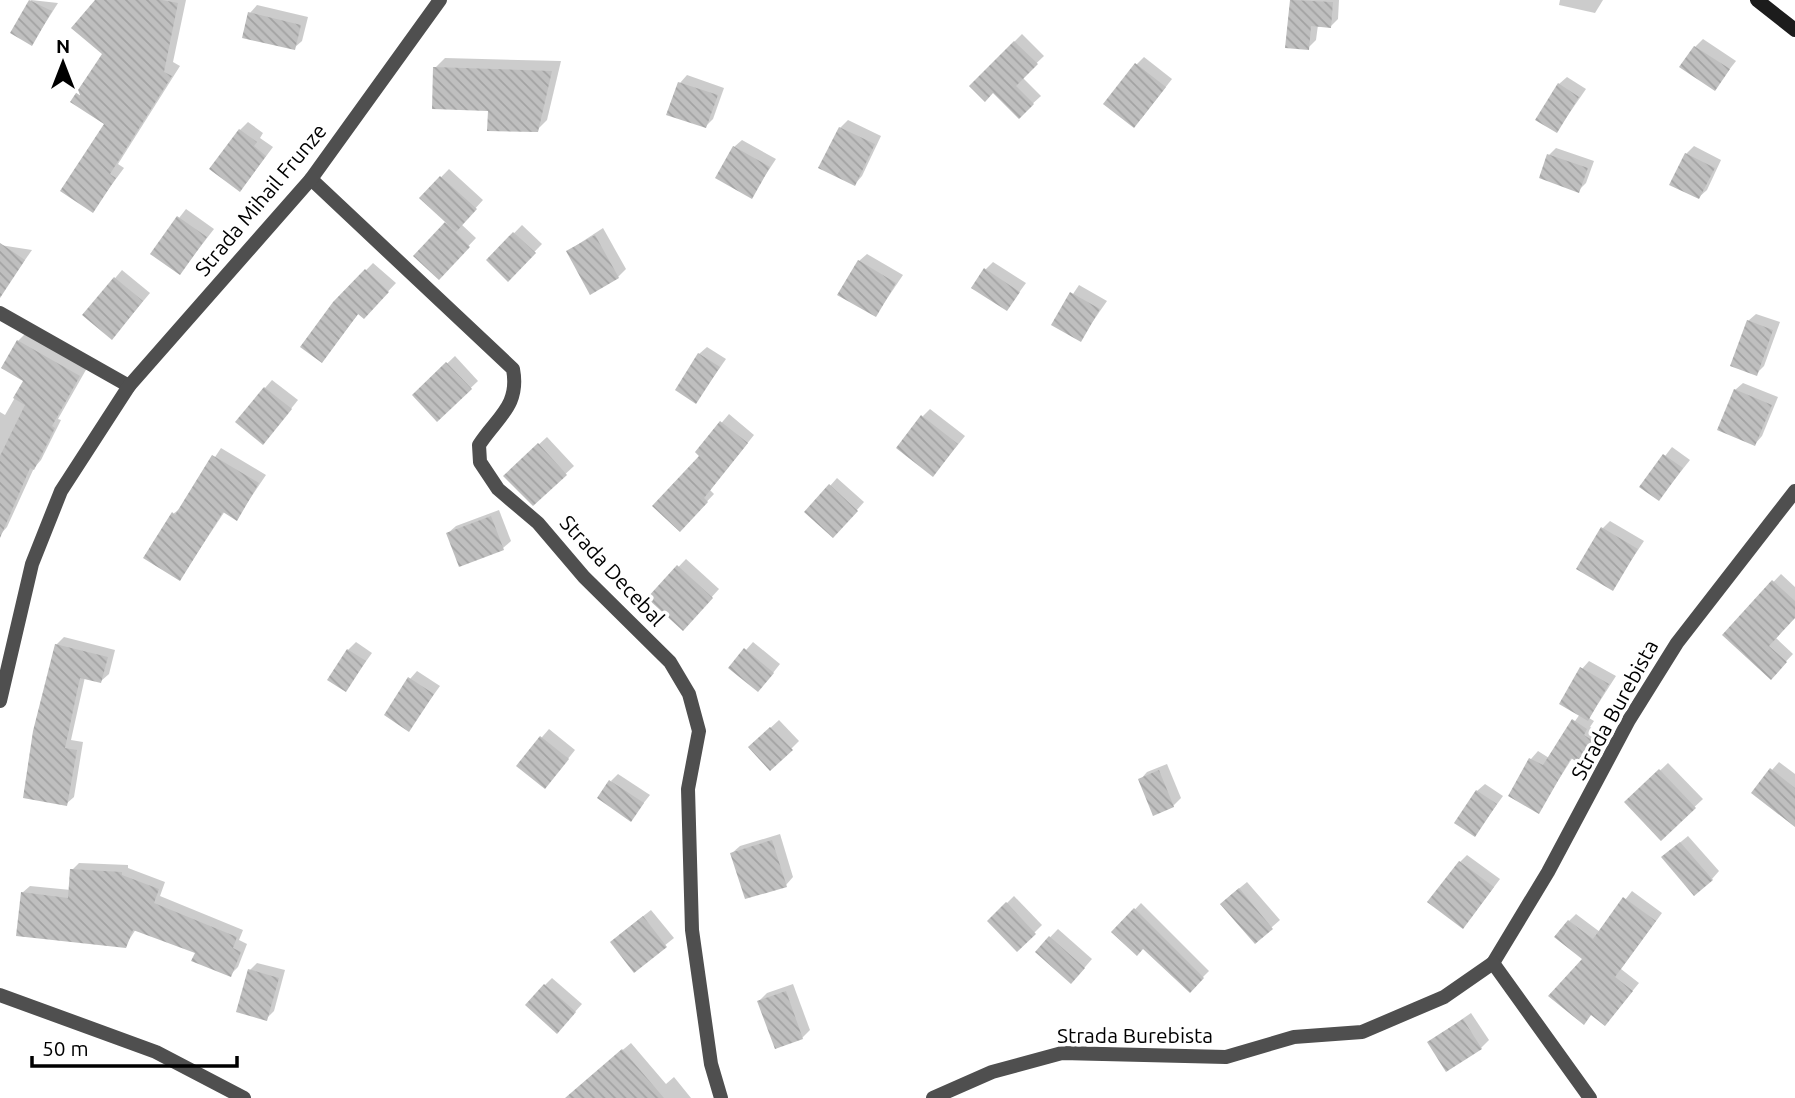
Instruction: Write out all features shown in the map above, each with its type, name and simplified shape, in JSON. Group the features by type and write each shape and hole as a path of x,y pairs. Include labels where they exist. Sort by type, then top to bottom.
{"main road":[{"path":"1757,0 1795,30"}],"street":[{"name":"Strada Mihail Frunze","path":"0,701 32,564 61,491 129,386 311,179 440,0"},
{"name":"Strada Decebal","path":"311,179 513,369 517,388 507,408 479,445 480,463 498,489 538,523 584,577 670,662 689,694 699,731 688,789 692,930 711,1064 722,1098"},
{"path":"0,313 129,386"},
{"name":"Strada Burebista","path":"933,1098 992,1072 1062,1053 1226,1057 1294,1037 1362,1031 1444,996 1493,963 1548,872 1629,720 1677,643 1795,491"},
{"path":"1493,963 1590,1098"},
{"path":"0,995 156,1052 244,1098"}],"building":[{"path":"29,0 52,11 32,46 10,33"},
{"path":"95,0 162,0 178,3 164,72 172,76 110,174 116,178 93,213 60,191 104,124 70,102 102,54 71,28"},
{"path":"1290,0 1333,2 1331,28 1311,26 1309,50 1285,48"},
{"path":"248,12 301,25 295,50 242,38"},
{"path":"1014,41 1038,64 1016,86 1034,104 1019,119 993,93 985,102 969,86"},
{"path":"1694,46 1730,69 1715,91 1679,67"},
{"path":"1135,63 1166,87 1134,128 1103,104"},
{"path":"433,67 552,71 538,132 487,131 488,111 432,109"},
{"path":"678,82 718,95 706,128 666,115"},
{"path":"1558,83 1579,97 1557,133 1535,120"},
{"path":"839,127 875,144 855,186 818,168"},
{"path":"239,129 257,142 254,146 266,156 240,192 209,169"},
{"path":"733,146 770,167 752,199 715,178"},
{"path":"1685,153 1715,168 1699,199 1669,185"},
{"path":"1547,154 1588,168 1579,193 1539,178"},
{"path":"440,176 477,209 456,232 419,198"},
{"path":"177,216 207,237 180,275 150,254"},
{"path":"445,222 470,247 439,280 413,256"},
{"path":"513,232 536,253 508,282 486,260"},
{"path":"595,235 619,278 590,295 566,251"},
{"path":"0,243 25,260 0,298"},
{"path":"858,260 896,283 876,317 837,295"},
{"path":"984,268 1020,292 1007,311 971,288"},
{"path":"365,269 389,292 364,319 358,314 322,363 300,347 333,302"},
{"path":"114,277 143,301 112,340 82,315"},
{"path":"1070,292 1100,309 1081,342 1051,325"},
{"path":"1747,320 1773,330 1757,376 1730,366"},
{"path":"17,340 80,376 52,426 55,428 34,470 30,468 0,538 0,456 25,405 13,398 23,381 1,368"},
{"path":"698,353 720,367 696,404 675,390"},
{"path":"446,362 472,389 437,422 412,395"},
{"path":"264,387 292,409 263,445 235,422"},
{"path":"1734,389 1772,405 1755,446 1717,430"},
{"path":"921,415 958,444 933,477 896,448"},
{"path":"720,421 748,443 704,498 708,502 680,532 652,506 699,456 695,452"},
{"path":"538,443 567,475 533,506 503,476"},
{"path":"1663,454 1683,468 1659,501 1639,487"},
{"path":"212,455 259,483 237,521 223,512 180,581 143,558 172,512 175,515"},
{"path":"829,484 858,511 833,538 804,512"},
{"path":"491,516 504,550 459,567 446,533"},
{"path":"1601,527 1638,549 1613,591 1576,569"},
{"path":"677,565 713,598 683,631 647,598"},
{"path":"1772,580 1795,601 1795,618 1769,646 1787,662 1771,680 1722,635"},
{"path":"55,644 108,657 101,683 80,678 65,748 77,750 67,806 23,798 33,731"},
{"path":"744,648 774,673 758,692 728,668"},
{"path":"347,649 366,661 346,692 327,680"},
{"path":"1580,667 1609,684 1588,721 1559,704"},
{"path":"408,677 434,694 409,732 384,715"},
{"path":"1572,719 1587,729 1584,735 1598,744 1583,766 1571,758 1539,814 1508,796 1529,758 1543,765"},
{"path":"770,727 793,750 770,771 748,747"},
{"path":"540,736 569,759 545,789 516,766"},
{"path":"1770,768 1795,788 1795,827 1751,793"},
{"path":"1659,769 1696,808 1661,841 1624,802"},
{"path":"1159,770 1174,807 1153,816 1138,779"},
{"path":"609,780 644,803 631,822 597,798"},
{"path":"1476,790 1497,804 1475,837 1454,823"},
{"path":"772,840 787,887 745,899 730,853"},
{"path":"1680,842 1713,880 1694,896 1661,857"},
{"path":"1459,861 1494,887 1463,929 1427,902"},
{"path":"70,869 122,872 122,875 159,889 154,903 237,937 233,948 241,952 231,977 191,961 195,953 133,930 126,948 16,936 21,892 68,898"},
{"path":"1239,888 1273,929 1255,944 1220,904"},
{"path":"1623,897 1656,921 1615,977 1633,991 1605,1026 1591,1015 1584,1025 1548,996 1582,959 1554,937 1568,920 1593,939"},
{"path":"1006,902 1036,934 1017,952 987,921"},
{"path":"1134,908 1204,978 1190,993 1143,949 1137,956 1111,932"},
{"path":"643,916 667,947 634,973 610,942"},
{"path":"1049,936 1085,968 1071,984 1035,952"},
{"path":"248,969 279,978 267,1021 236,1012"},
{"path":"544,984 576,1012 557,1034 525,1005"},
{"path":"786,991 803,1039 775,1049 757,1001"},
{"path":"1463,1019 1482,1049 1446,1072 1427,1042"},
{"path":"622,1049 664,1098 565,1098"}]}
